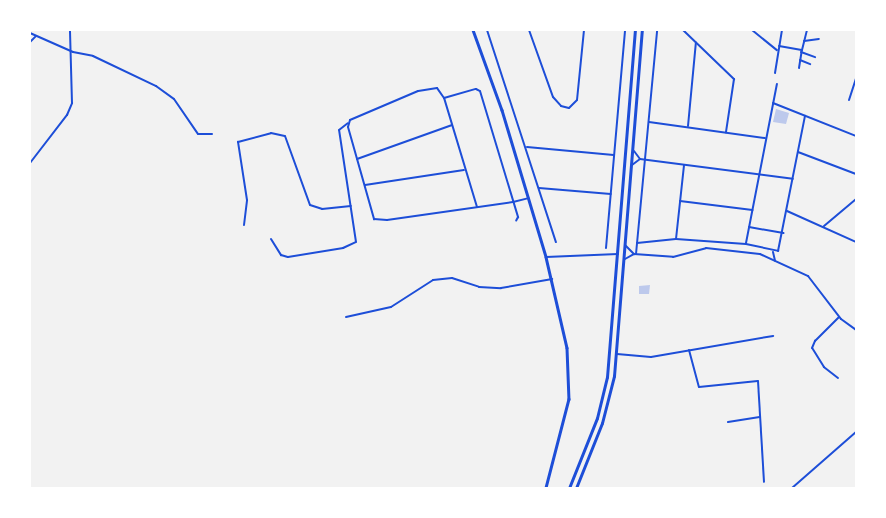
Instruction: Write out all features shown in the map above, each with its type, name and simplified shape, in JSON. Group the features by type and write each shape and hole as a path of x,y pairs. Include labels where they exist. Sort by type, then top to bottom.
{"main road":[{"path":"569,488 597,418 607,377 635,30"},
{"path":"576,488 602,423 616,354 641,35 644,30"}],"street":[{"path":"30,163 67,114 72,103 73,52 70,30"},
{"path":"473,30 529,198 546,257 552,279 571,382 565,423 546,488"},
{"path":"487,30 527,147 556,242"},
{"path":"529,30 553,97 561,106 569,108 577,100 584,30"},
{"path":"606,248 625,30"},
{"path":"635,254 657,30"},
{"path":"683,30 734,79 726,132"},
{"path":"752,30 778,51"},
{"path":"775,73 782,30"},
{"path":"798,68 806,30"},
{"path":"30,33 73,52 93,56 156,86 174,99 198,134 212,134"},
{"path":"30,42 36,36"},
{"path":"804,41 819,39"},
{"path":"688,126 696,42"},
{"path":"779,46 802,51 815,57"},
{"path":"800,60 810,64"},
{"path":"849,100 855,87 856,78"},
{"path":"746,244 776,84"},
{"path":"271,239 281,255 288,258 351,246 357,239 339,130 355,116 426,88 437,88 444,98 477,207"},
{"path":"444,98 476,89 480,91 514,202 518,220 516,221"},
{"path":"772,103 856,136"},
{"path":"637,243 676,239 746,244 773,252 778,251 805,116"},
{"path":"648,122 765,138"},
{"path":"348,123 372,217 377,221 514,202 529,198"},
{"path":"357,159 452,125"},
{"path":"244,226 247,200 238,142 271,133 284,136 310,206 322,209 351,206"},
{"path":"527,147 615,155"},
{"path":"633,149 640,158 644,159 793,180"},
{"path":"798,152 856,174"},
{"path":"631,166 640,158"},
{"path":"676,239 684,165"},
{"path":"365,185 465,170"},
{"path":"539,188 611,194"},
{"path":"824,226 856,200"},
{"path":"680,201 752,210"},
{"path":"787,211 856,242"},
{"path":"749,227 783,233"},
{"path":"625,245 635,254"},
{"path":"624,260 635,254 673,257 706,248 760,254 813,280 839,316 856,330"},
{"path":"773,252 775,261"},
{"path":"546,257 567,254 618,254"},
{"path":"346,317 391,307 432,280 452,278 479,286 501,288 552,279"},
{"path":"838,378 824,367 812,348 815,341 839,316"},
{"path":"616,354 651,357 773,336"},
{"path":"689,350 699,387 758,381 764,482"},
{"path":"728,422 760,416"},
{"path":"792,488 856,432"}],"building":[{"path":"776,109 789,113 786,124 773,122"},
{"path":"650,285 649,294 639,294 639,286"}]}
